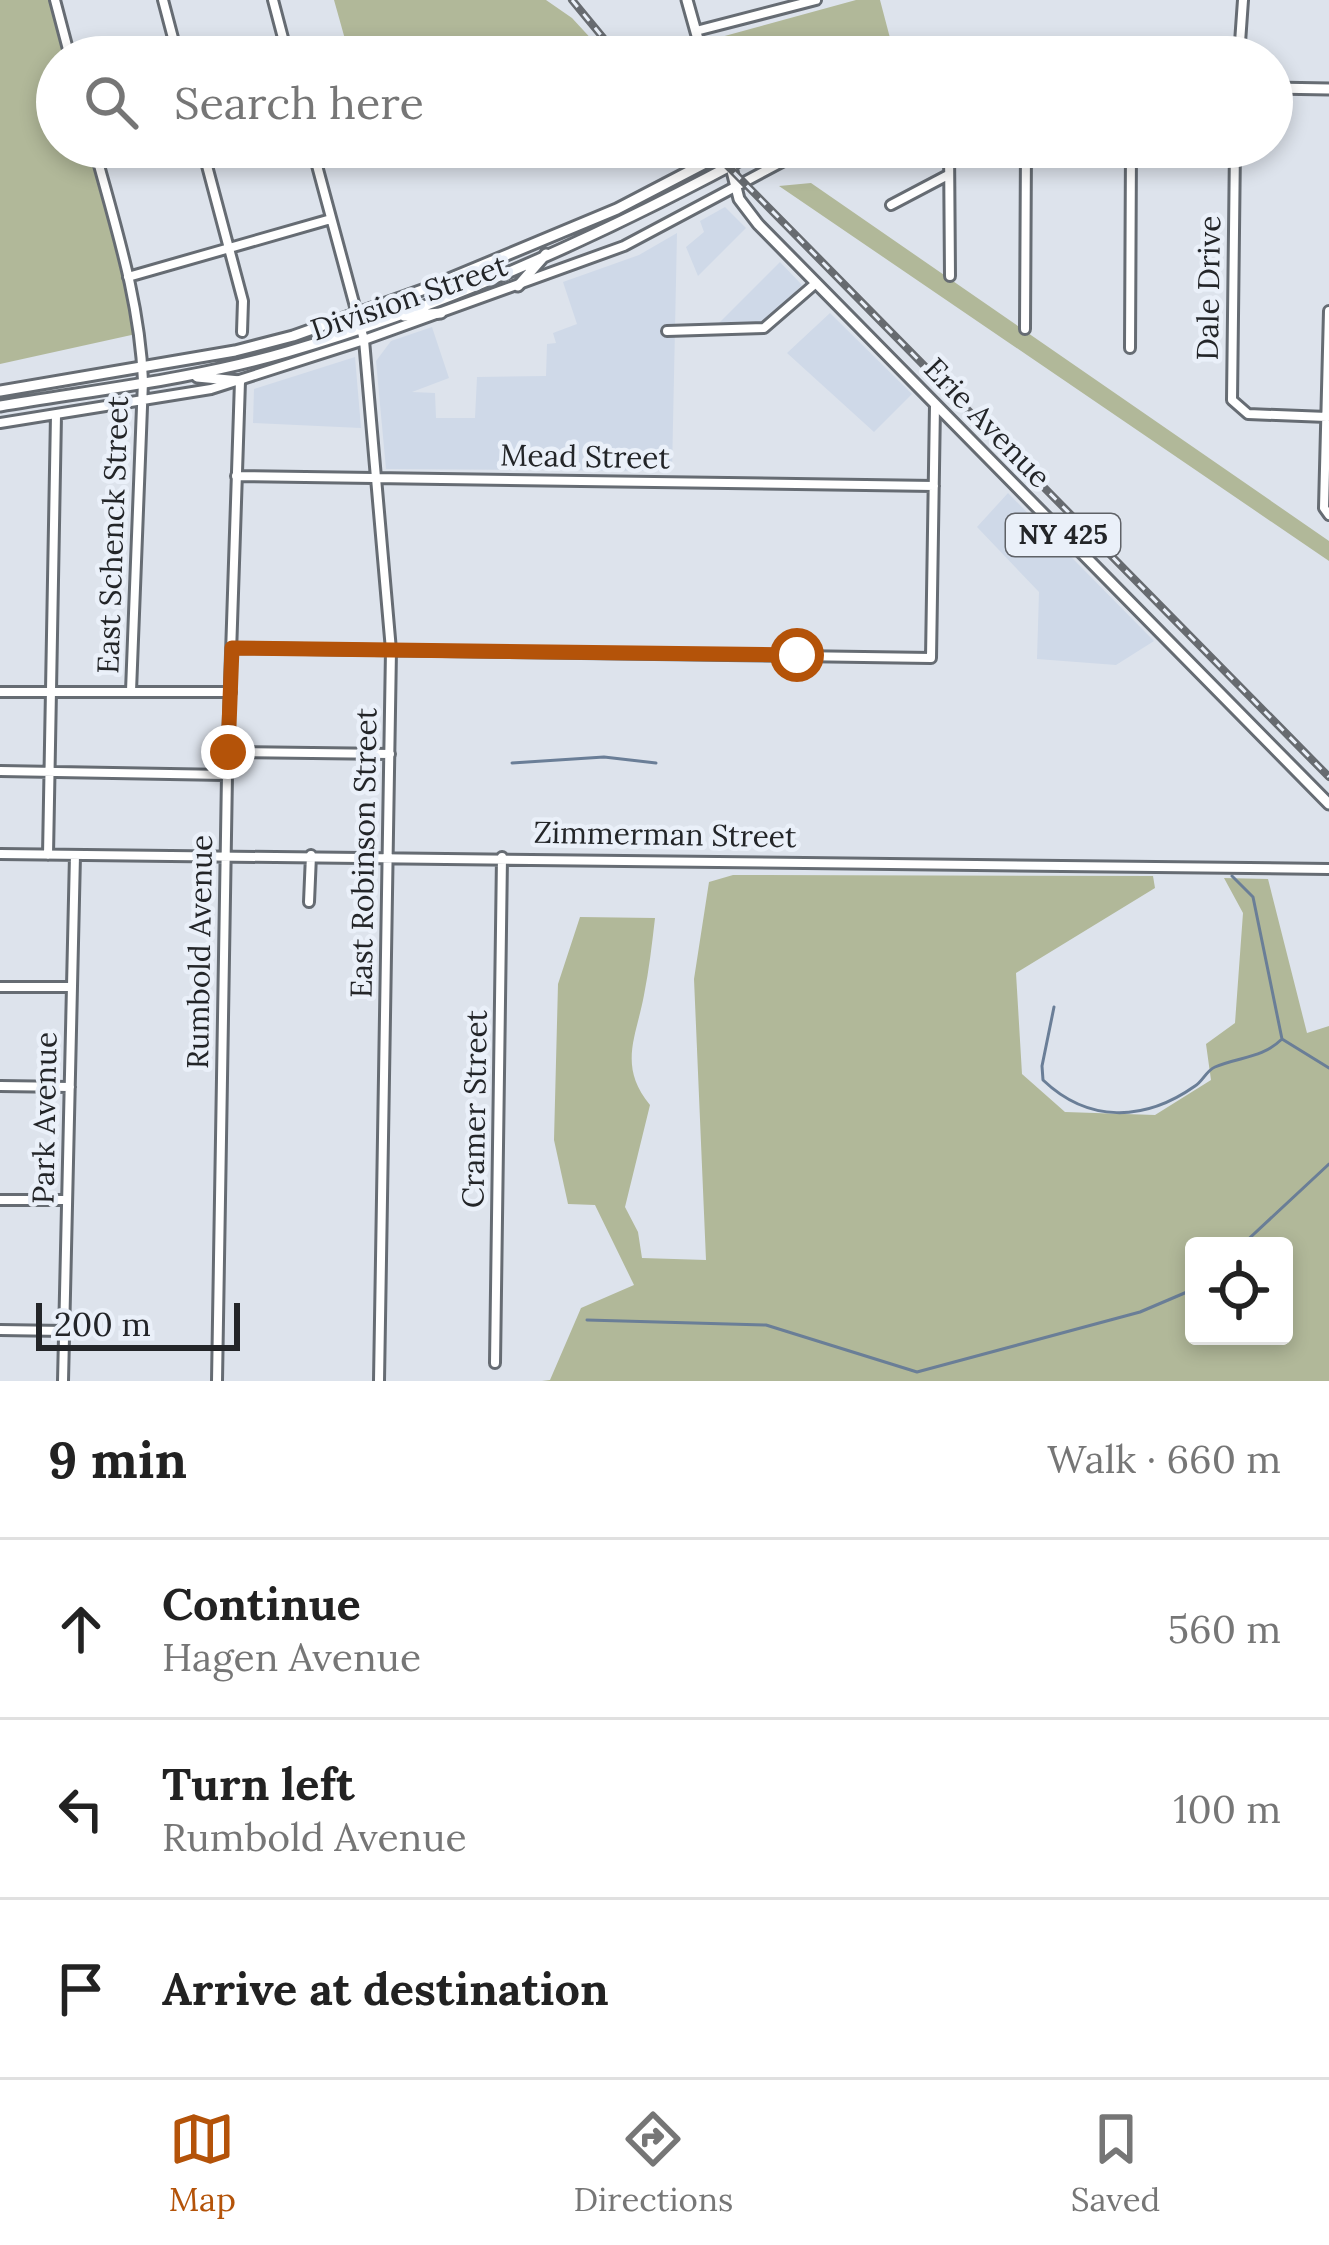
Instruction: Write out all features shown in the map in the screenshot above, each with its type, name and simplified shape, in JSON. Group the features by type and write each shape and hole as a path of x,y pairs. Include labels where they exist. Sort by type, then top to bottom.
{"main road":[{"path":"688,0 697,36"},
{"path":"1293,88 1329,89"},
{"name":"NY 425","path":"0,392 265,344 356,314 617,209 694,168"},
{"path":"0,406 179,376 362,334 386,319 646,210 726,168"},
{"name":"Erie Avenue","path":"731,168 746,210 1329,804"},
{"path":"518,286 548,253"},
{"path":"386,319 441,313"},
{"path":"179,376 240,381"}],"street":[{"path":"55,0 64,36"},
{"path":"163,0 172,36"},
{"path":"273,0 282,36"},
{"path":"696,32 816,0"},
{"path":"1240,36 1243,0"},
{"name":"East Schenck Street","path":"99,168 138,316 143,381 131,691"},
{"path":"208,168 243,301 242,332"},
{"name":"East Robinson Street","path":"318,168 362,334 391,650 379,1381"},
{"name":"Division Street","path":"0,423 240,381 638,240 772,168"},
{"path":"948,168 950,276"},
{"path":"1025,329 1026,168"},
{"path":"1130,348 1131,168"},
{"name":"Dale Drive","path":"1235,168 1232,400 1248,415 1328,417"},
{"path":"891,205 948,175"},
{"path":"128,277 331,219"},
{"path":"667,331 764,328 816,283"},
{"path":"1329,311 1324,508 1329,515"},
{"name":"Rumbold Avenue","path":"217,1381 227,775 240,381"},
{"path":"232,648 931,658 935,405"},
{"path":"48,855 56,415"},
{"name":"Mead Street","path":"236,476 934,485"},
{"path":"0,692 231,692"},
{"path":"228,752 390,754"},
{"path":"0,771 227,775"},
{"name":"Zimmerman Street","path":"0,854 502,856 1329,869"},
{"name":"Park Avenue","path":"63,1381 75,855"},
{"path":"309,902 311,855"},
{"name":"Cramer Street","path":"495,1363 502,856"},
{"path":"0,987 71,987"},
{"path":"0,1086 70,1088"},
{"path":"0,1200 68,1200"},
{"path":"0,1330 64,1331"}],"shaded area":[{"path":"725,207 746,228 698,276 686,247 704,232 700,221"},
{"path":"677,233 672,471 386,469 376,361 391,341 432,327 449,378 412,392 435,393 436,418 475,418 477,377 546,376 547,344 556,343 553,333 577,324 563,282 639,255"},
{"path":"780,262 802,285 770,318 753,325 719,323"},
{"path":"830,313 912,394 874,432 787,353"},
{"path":"355,357 361,428 253,423 254,389"},
{"path":"1008,493 1154,641 1116,665 1037,659 1039,592 977,527"}],"green space":[{"path":"0,0 55,0 63,36 36,36 36,168 95,168 136,334 0,364"},
{"path":"334,0 546,0 589,36 344,36"},
{"path":"856,0 880,0 889,36 725,36"},
{"path":"811,183 1329,541 1329,561 779,186"},
{"path":"733,875 1153,876 1155,888 1016,973 1022,1074 1065,1112 1155,1115 1211,1080 1206,1044 1235,1023 1243,913 1224,878 1268,879 1307,1033 1329,1026 1329,1381 542,1381 550,1380 581,1308 634,1285 595,1205 568,1204 554,1140 558,984 580,917 655,918 632,1052 634,1077 650,1105 625,1207 638,1232 642,1258 706,1260 694,979 709,882"}],"waterway":[{"path":"512,763 604,757 656,763"},
{"path":"1232,876 1253,897 1282,1039 1329,1068"},
{"path":"1054,1007 1043,1080 1079,1104 1117,1113 1176,1098 1215,1067 1258,1054 1282,1039"},
{"path":"1251,1237 1329,1164"},
{"path":"587,1320 766,1325 917,1372 1140,1312 1185,1293"}],"railway":[{"path":"572,0 602,36"},
{"path":"730,168 1329,777"}],"route":[{"path":"228,752 232,648 797,655"}]}
